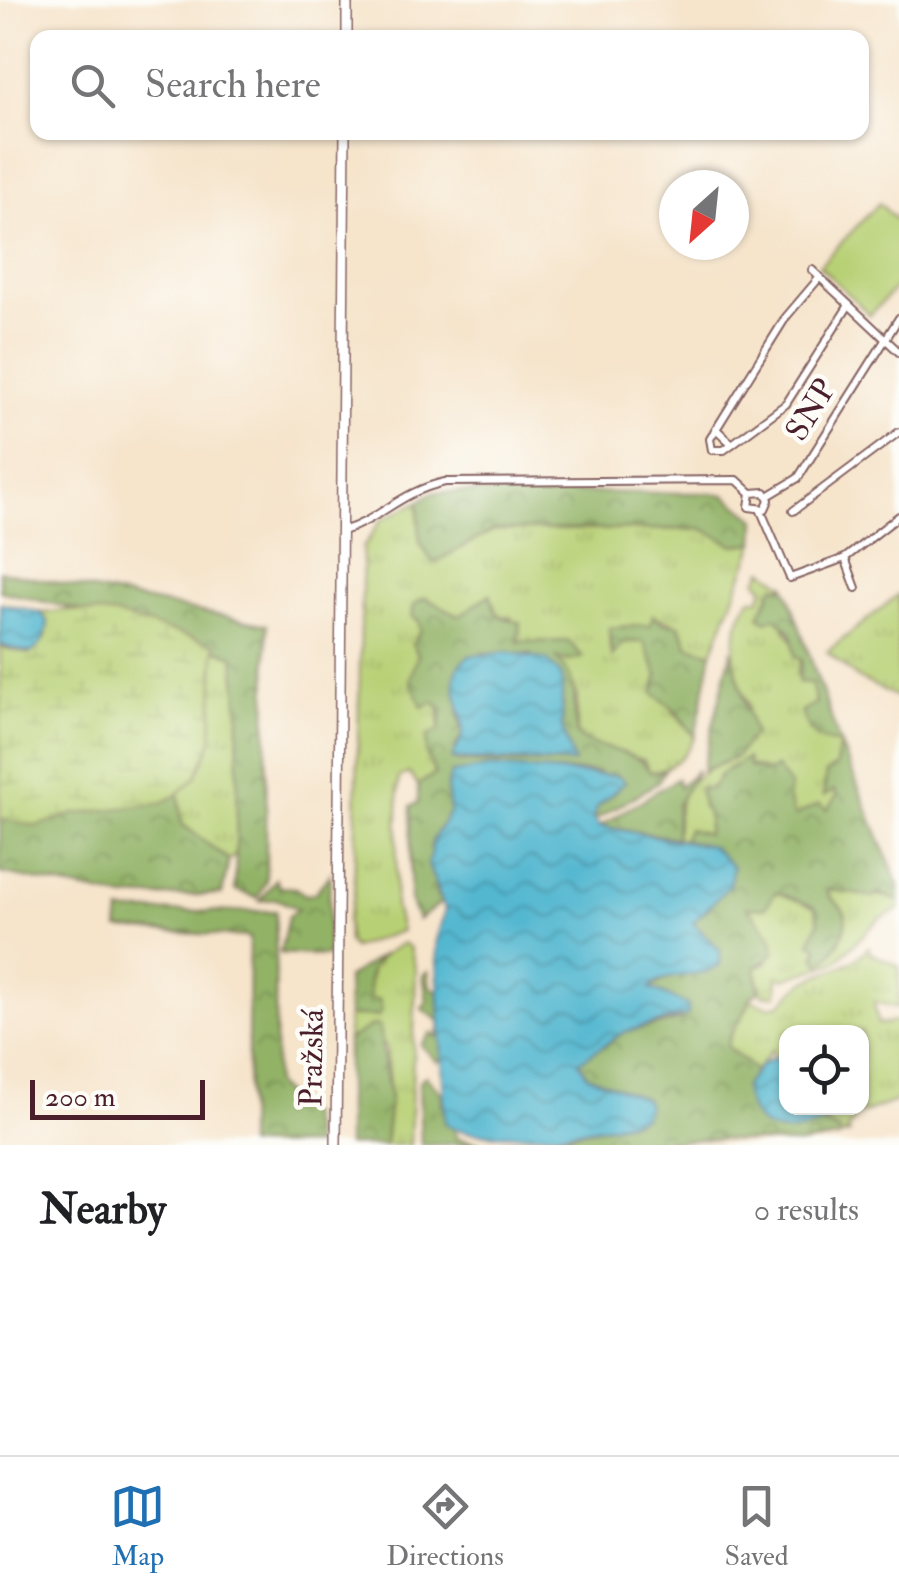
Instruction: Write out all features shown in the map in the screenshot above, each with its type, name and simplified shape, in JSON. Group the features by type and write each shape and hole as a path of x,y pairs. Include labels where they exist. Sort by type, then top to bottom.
{"main road":[{"path":"347,30 348,0"},
{"name":"Pražská","path":"336,1145 346,140"}],"street":[{"path":"812,270 899,352"},
{"path":"820,278 786,317 709,442 712,450 721,452 786,404 849,305"},
{"name":"SNP","path":"768,496 798,478 899,318"},
{"path":"716,430 732,444"},
{"path":"792,511 899,432"},
{"path":"342,531 357,527 416,488 444,482 738,480 750,493 749,506 761,511 790,578 844,558 899,516"},
{"path":"750,493 762,490 768,496 768,505 761,511"},
{"path":"844,558 856,588"}],"green space":[{"path":"879,203 899,223 899,284 870,315 819,266"},
{"path":"433,492 725,495 756,519 755,543 734,545 703,529 494,530 433,563 420,542 418,502"},
{"path":"418,502 420,542 433,563 494,530 703,529 734,545 755,543 712,653 689,646 679,625 654,616 651,625 609,628 610,650 631,640 644,641 658,675 654,687 695,737 677,761 658,771 650,772 644,760 599,747 577,735 577,694 518,643 511,617 497,615 490,606 460,616 425,598 412,617 418,620 421,630 415,638 418,654 412,685 440,706 439,730 426,753 435,774 418,785 409,773 399,777 395,906 401,931 353,948 348,943 347,921 354,896 363,548 381,520"},
{"path":"763,570 785,585 770,591 779,618 802,659 796,675 809,682 815,692 816,703 808,710 840,743 836,767 826,773 824,795 836,790 837,796 827,810 808,810 795,817 788,798 790,786 760,769 734,766 710,790 700,788 702,806 709,816 707,834 688,829 683,840 676,838 679,805 689,785 696,777 736,757 749,706 735,666 735,640 750,599 760,599 764,588 757,581"},
{"path":"0,571 267,625 266,881 258,898 235,890 239,714 234,656 176,634 0,591"},
{"path":"775,585 782,589 785,585 840,743 820,739 807,725 802,712 816,703 811,683 798,682 802,660 795,657 791,632 775,617 767,621 759,616"},
{"path":"490,594 497,615 520,623 518,642 569,641 583,657 569,661 557,658 573,686 577,735 636,758 650,772 665,770 657,783 593,821 597,807 616,791 598,772 548,771 447,787 450,811 433,840 436,895 442,902 418,920 410,900 411,806 418,803 418,785 435,774 426,753 427,736 439,730 442,712 435,702 422,707 410,680 418,654 412,644 421,630 418,620 412,617 414,604 425,598 460,616","holes":["482,653 531,654 563,705 562,727 573,763 458,762 455,749 463,733 458,711"]},
{"path":"899,594 899,698 856,677 827,652"},
{"path":"70,610 116,615 215,644 212,741 196,777 177,795 161,803 74,814 37,826 0,819 0,647 30,654 46,637 48,622 42,613"},
{"path":"653,615 663,623 679,625 689,646 712,653 695,737 675,710 653,693 658,675 644,642 624,642 612,656 609,628 651,625"},
{"path":"176,634 234,656 239,714 236,855 229,860 182,825 170,707"},
{"path":"731,652 754,734 736,757 702,771"},
{"path":"0,666 170,707 182,824 229,860 222,894 124,898 0,873"},
{"path":"840,743 899,885 899,901 879,893 873,897 826,889 846,921 839,943 820,964 814,957 818,947 810,942 819,922 815,907 776,892 765,908 747,907 772,937 774,954 755,967 759,991 751,997 727,1047 756,1071 744,1087 779,1106 779,1115 796,1115 814,1125 825,1123 840,1133 838,1138 798,1144 707,1139 621,1145 501,1142 553,1137 635,1121 645,1099 587,1075 579,1062 624,1032 681,1020 675,999 650,988 720,950 693,923 711,846 683,840 688,829 707,834 709,816 702,806 700,788 711,789 720,775 747,758 749,767 771,772 776,767 790,786 788,798 795,816 819,804 827,810 837,796 835,790 824,796 826,773 836,766"},
{"path":"697,770 677,805 676,838 600,826 677,779 679,787"},
{"path":"330,874 328,956 280,953 288,917 298,909 277,899 260,901 276,879 279,887 296,888 305,895 315,893"},
{"path":"825,889 891,898 899,901 899,910 879,919 836,962 784,979 778,976 777,995 762,995 755,967 767,962 772,938 747,907 776,891 815,907 819,922 835,946 845,914"},
{"path":"276,911 275,1085 308,1114 315,1145 247,1145 249,937 118,929 120,912"},
{"path":"403,943 410,948 416,970 410,1145 385,1145 390,1098 386,1047 367,1033 347,1041 348,1016 379,1015 380,1001 371,1000 371,972 379,959"},
{"path":"869,947 870,953 899,966 899,1008 874,1002 878,1024 899,1021 899,1059 895,1058 899,1100 869,1111 869,1025 779,1025 779,1058 772,1050 756,1071 727,1047 750,999 777,1005 805,982 861,955"},
{"path":"383,954 374,964 369,981 371,1000 379,1000 382,1010 378,1016 348,1016 347,978"},
{"path":"428,971 430,987 438,991 440,985 443,1057 437,1062 421,1045 431,1033 437,1037 441,1022 422,1009 427,1001 423,975"},
{"path":"373,1025 379,1026 390,1098 385,1145 347,1145 347,1041"},
{"path":"426,1076 442,1094 442,1105 458,1138 480,1143 421,1145 419,1081"},
{"path":"831,1115 858,1115 845,1133 851,1133 838,1138 840,1132 825,1123"}],"water":[{"path":"0,603 40,612 48,622 43,640 30,653 0,645"},
{"path":"508,652 547,660 562,676 562,727 574,763 452,759 463,726 455,684 460,664 469,656"},
{"path":"491,767 618,776 625,782 597,807 593,818 599,826 711,846 733,867 729,886 693,923 720,950 720,966 664,979 650,988 688,1005 688,1015 624,1032 579,1062 587,1075 645,1099 648,1106 643,1117 570,1131 508,1135 459,1130 445,1123 436,940 445,910 428,865 433,840 450,811 447,787 451,773"},
{"path":"779,1058 779,1115 832,1115 830,1119 787,1132 764,1126 748,1104 744,1087 760,1066"}]}
